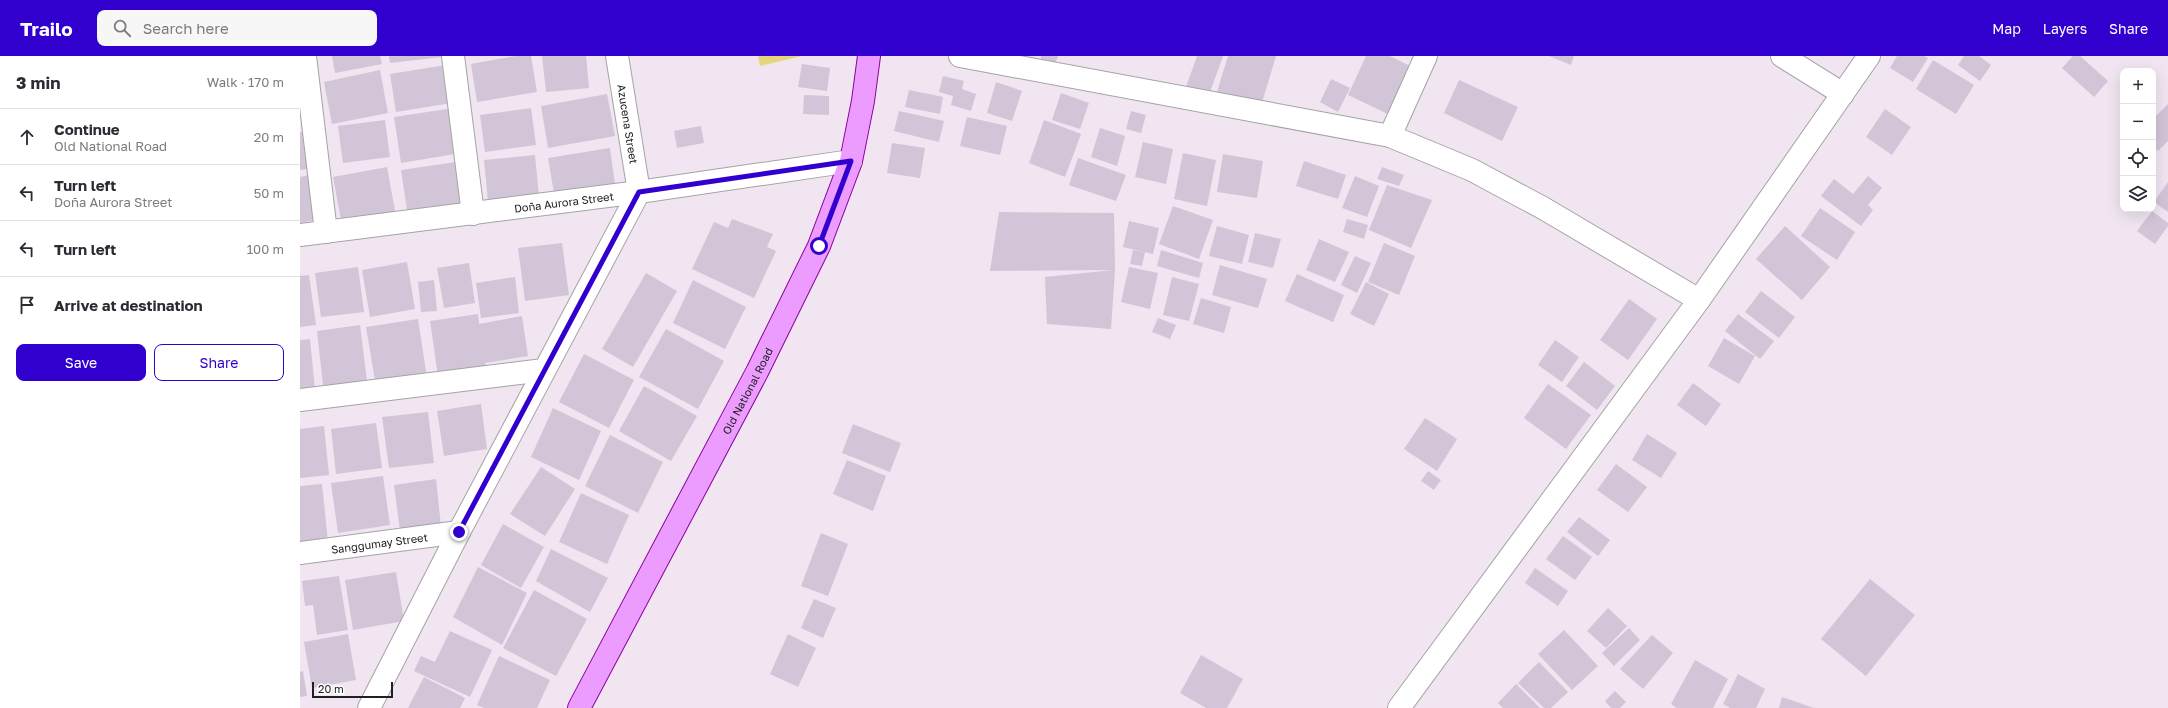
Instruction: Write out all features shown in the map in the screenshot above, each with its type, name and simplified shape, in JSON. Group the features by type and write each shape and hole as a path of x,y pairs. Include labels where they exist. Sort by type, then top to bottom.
{"main road":[{"name":"Old National Road","path":"579,708 757,372 819,246 851,161 863,101 869,56"}],"street":[{"path":"305,56 326,232"},
{"path":"453,56 473,214"},
{"name":"Azucena Street","path":"617,56 639,192"},
{"path":"960,56 1390,136 1472,170 1543,208 1699,300"},
{"path":"1390,136 1426,56"},
{"path":"1782,56 1842,94"},
{"path":"1399,708 1699,300 1869,56"},
{"name":"Doña Aurora Street","path":"300,235 639,192 851,161"},
{"path":"369,708 459,532 639,192"},
{"path":"300,400 544,370"},
{"name":"Sanggumay Street","path":"300,553 459,532"}],"shaded area":[{"path":"758,56 802,56 760,66"}],"building":[{"path":"332,56 380,56 382,64 335,73"},
{"path":"389,56 442,56 442,57 390,63"},
{"path":"516,56 531,56 537,92 477,102 471,64"},
{"path":"542,56 586,56 589,88 546,92"},
{"path":"1041,56 1058,56 1055,64 1041,59"},
{"path":"1197,56 1223,56 1209,95 1186,87"},
{"path":"1228,56 1276,56 1261,106 1217,92"},
{"path":"1366,56 1390,56 1414,68 1392,116 1348,95"},
{"path":"1549,56 1574,56 1571,65"},
{"path":"1897,56 1924,56 1928,58 1913,82 1890,68"},
{"path":"1964,56 1979,56 1991,65 1980,81 1958,65"},
{"path":"2073,56 2080,56 2108,81 2094,97 2062,68"},
{"path":"1933,60 1974,85 1956,114 1916,89"},
{"path":"452,64 458,102 396,112 390,74"},
{"path":"802,64 830,68 827,91 798,87"},
{"path":"380,70 388,113 332,124 324,82"},
{"path":"943,76 964,81 962,89 976,94 971,111 951,105 953,96 939,92"},
{"path":"1331,79 1350,88 1338,112 1320,102"},
{"path":"1459,80 1518,107 1502,141 1444,113"},
{"path":"996,82 1022,91 1012,121 987,113"},
{"path":"909,90 943,97 940,114 905,107"},
{"path":"1061,93 1089,103 1080,129 1052,120"},
{"path":"607,94 615,136 548,148 541,106"},
{"path":"804,95 829,96 829,115 803,114"},
{"path":"2168,104 2168,141 2158,151 2156,149 2156,116"},
{"path":"454,108 461,153 401,163 394,117"},
{"path":"531,108 536,145 485,152 480,115"},
{"path":"1885,109 1911,127 1892,155 1866,137"},
{"path":"899,111 944,121 939,142 894,131"},
{"path":"1131,111 1146,115 1141,133 1126,129"},
{"path":"967,117 1007,126 1000,155 960,146"},
{"path":"385,120 390,157 343,163 338,126"},
{"path":"1044,120 1081,134 1065,177 1029,163"},
{"path":"701,126 704,143 677,148 674,131"},
{"path":"1100,128 1125,136 1117,166 1091,157"},
{"path":"307,131 313,168 300,170 300,132"},
{"path":"1143,142 1173,149 1166,184 1135,177"},
{"path":"892,143 925,148 920,178 887,173"},
{"path":"610,148 615,184 554,193 548,158"},
{"path":"1183,153 1216,160 1207,206 1174,199"},
{"path":"1223,154 1263,161 1257,198 1217,192"},
{"path":"535,155 539,196 488,201 484,160"},
{"path":"1078,158 1126,175 1116,201 1069,185"},
{"path":"1304,161 1346,175 1338,199 1296,186"},
{"path":"456,162 463,208 408,216 401,170"},
{"path":"387,167 396,216 342,225 333,177"},
{"path":"1382,167 1404,175 1399,186 1377,179"},
{"path":"314,174 321,219 300,223 300,177"},
{"path":"1355,176 1379,186 1367,217 1342,208"},
{"path":"1868,176 1882,188 1868,205 1873,210 1861,226 1821,196 1834,179 1853,194"},
{"path":"2168,182 2168,212 2156,203 2156,199"},
{"path":"1387,185 1432,200 1411,248 1369,230"},
{"path":"1173,206 1213,220 1199,259 1159,244"},
{"path":"1820,208 1855,232 1837,260 1801,236"},
{"path":"999,212 1114,213 1115,270 1111,329 1047,324 1045,277 1113,270 990,271"},
{"path":"2151,212 2168,223 2168,226 2155,244 2137,231"},
{"path":"732,219 773,234 767,247 776,251 754,298 692,269 714,222 728,228"},
{"path":"1347,219 1368,225 1364,239 1343,232"},
{"path":"1129,221 1159,228 1153,254 1123,247"},
{"path":"1217,226 1249,235 1242,264 1209,256"},
{"path":"1785,226 1830,267 1802,300 1756,259"},
{"path":"1255,233 1281,239 1273,268 1248,262"},
{"path":"1319,239 1349,252 1335,282 1306,270"},
{"path":"562,243 569,295 525,301 518,248"},
{"path":"1384,243 1415,256 1399,295 1368,282"},
{"path":"1133,250 1145,252 1142,266 1130,264"},
{"path":"1161,250 1203,263 1199,278 1157,266"},
{"path":"1355,256 1371,263 1357,293 1341,285"},
{"path":"407,262 415,309 370,317 362,270"},
{"path":"469,263 475,303 444,308 437,268"},
{"path":"1220,265 1267,279 1258,308 1212,295"},
{"path":"358,267 364,312 321,317 315,273"},
{"path":"1129,267 1158,273 1150,309 1121,302"},
{"path":"646,273 677,291 633,367 602,349"},
{"path":"1297,274 1344,295 1333,322 1285,301"},
{"path":"309,275 316,325 300,327 300,276"},
{"path":"515,277 519,313 481,318 476,283"},
{"path":"1172,277 1199,284 1189,321 1163,315"},
{"path":"434,280 437,311 421,312 418,282"},
{"path":"693,280 746,307 725,349 673,323"},
{"path":"1366,282 1389,294 1374,326 1350,314"},
{"path":"1761,291 1795,317 1779,338 1745,312"},
{"path":"1201,298 1231,307 1224,333 1193,324"},
{"path":"1629,299 1657,319 1628,360 1600,340"},
{"path":"478,314 479,324 522,316 528,356 485,363 486,369 438,376 430,321"},
{"path":"1738,314 1774,341 1760,359 1725,331"},
{"path":"1158,318 1176,325 1170,339 1152,332"},
{"path":"418,319 427,378 376,386 366,327"},
{"path":"360,325 368,389 324,394 317,331"},
{"path":"666,329 724,361 698,409 639,377"},
{"path":"1724,338 1755,356 1739,384 1708,366"},
{"path":"310,339 315,390 300,392 300,340"},
{"path":"1555,340 1579,357 1562,382 1538,365"},
{"path":"584,354 634,380 609,428 559,402"},
{"path":"1584,362 1615,386 1597,410 1566,386"},
{"path":"1693,383 1721,404 1706,426 1677,405"},
{"path":"1548,384 1591,415 1566,449 1524,418"},
{"path":"644,386 697,416 671,461 619,431"},
{"path":"481,404 487,449 444,456 437,411"},
{"path":"553,408 601,431 579,480 531,457"},
{"path":"428,412 434,463 389,468 382,417"},
{"path":"1425,418 1457,439 1437,471 1404,449"},
{"path":"376,423 382,468 336,474 331,429"},
{"path":"853,424 901,443 890,472 842,453"},
{"path":"324,426 329,475 300,478 300,429"},
{"path":"1647,434 1677,453 1661,478 1632,460"},
{"path":"610,435 663,462 638,513 585,486"},
{"path":"847,460 886,476 873,511 833,494"},
{"path":"1616,464 1647,487 1628,512 1597,490"},
{"path":"541,467 575,489 545,536 510,514"},
{"path":"1428,471 1441,480 1434,490 1421,481"},
{"path":"383,476 390,525 338,533 331,483"},
{"path":"436,479 441,526 400,531 394,485"},
{"path":"322,484 328,542 300,545 300,486"},
{"path":"581,493 629,515 607,564 559,542"},
{"path":"1579,517 1610,540 1598,556 1567,532"},
{"path":"503,524 544,547 521,588 481,565"},
{"path":"821,533 848,544 828,596 801,586"},
{"path":"1563,536 1592,557 1575,580 1546,559"},
{"path":"551,549 608,578 590,612 536,581"},
{"path":"478,567 527,593 502,645 453,617"},
{"path":"1535,568 1568,591 1558,606 1525,583"},
{"path":"396,572 404,621 353,630 345,580"},
{"path":"339,576 348,630 317,635 313,605 305,606 302,581"},
{"path":"1870,579 1915,615 1866,676 1821,639"},
{"path":"534,590 587,619 556,676 503,648"},
{"path":"814,599 836,608 823,638 801,628"},
{"path":"1608,608 1627,626 1606,648 1587,631"},
{"path":"1629,628 1640,640 1614,666 1602,653"},
{"path":"1564,630 1598,666 1572,690 1538,654"},
{"path":"450,631 492,650 470,697 414,671 421,656 435,662"},
{"path":"348,634 356,680 312,688 304,642"},
{"path":"788,634 816,648 798,687 770,674"},
{"path":"1652,635 1673,653 1643,689 1620,669"},
{"path":"1201,655 1243,679 1227,708 1206,708 1180,693"},
{"path":"499,656 550,680 537,708 484,708 477,705"},
{"path":"1695,660 1728,679 1713,708 1677,708 1671,704"},
{"path":"1539,662 1568,692 1551,708 1544,708 1518,683"},
{"path":"303,671 307,696 300,697 300,672"},
{"path":"1738,674 1765,689 1756,708 1730,708 1723,704"},
{"path":"424,677 465,698 460,708 408,708"},
{"path":"1516,684 1540,708 1503,708 1498,703"},
{"path":"1615,691 1626,702 1620,708 1611,708 1605,701"},
{"path":"1782,697 1814,708 1779,708"}],"route":[{"path":"459,532 639,192 851,161 819,246"}]}
